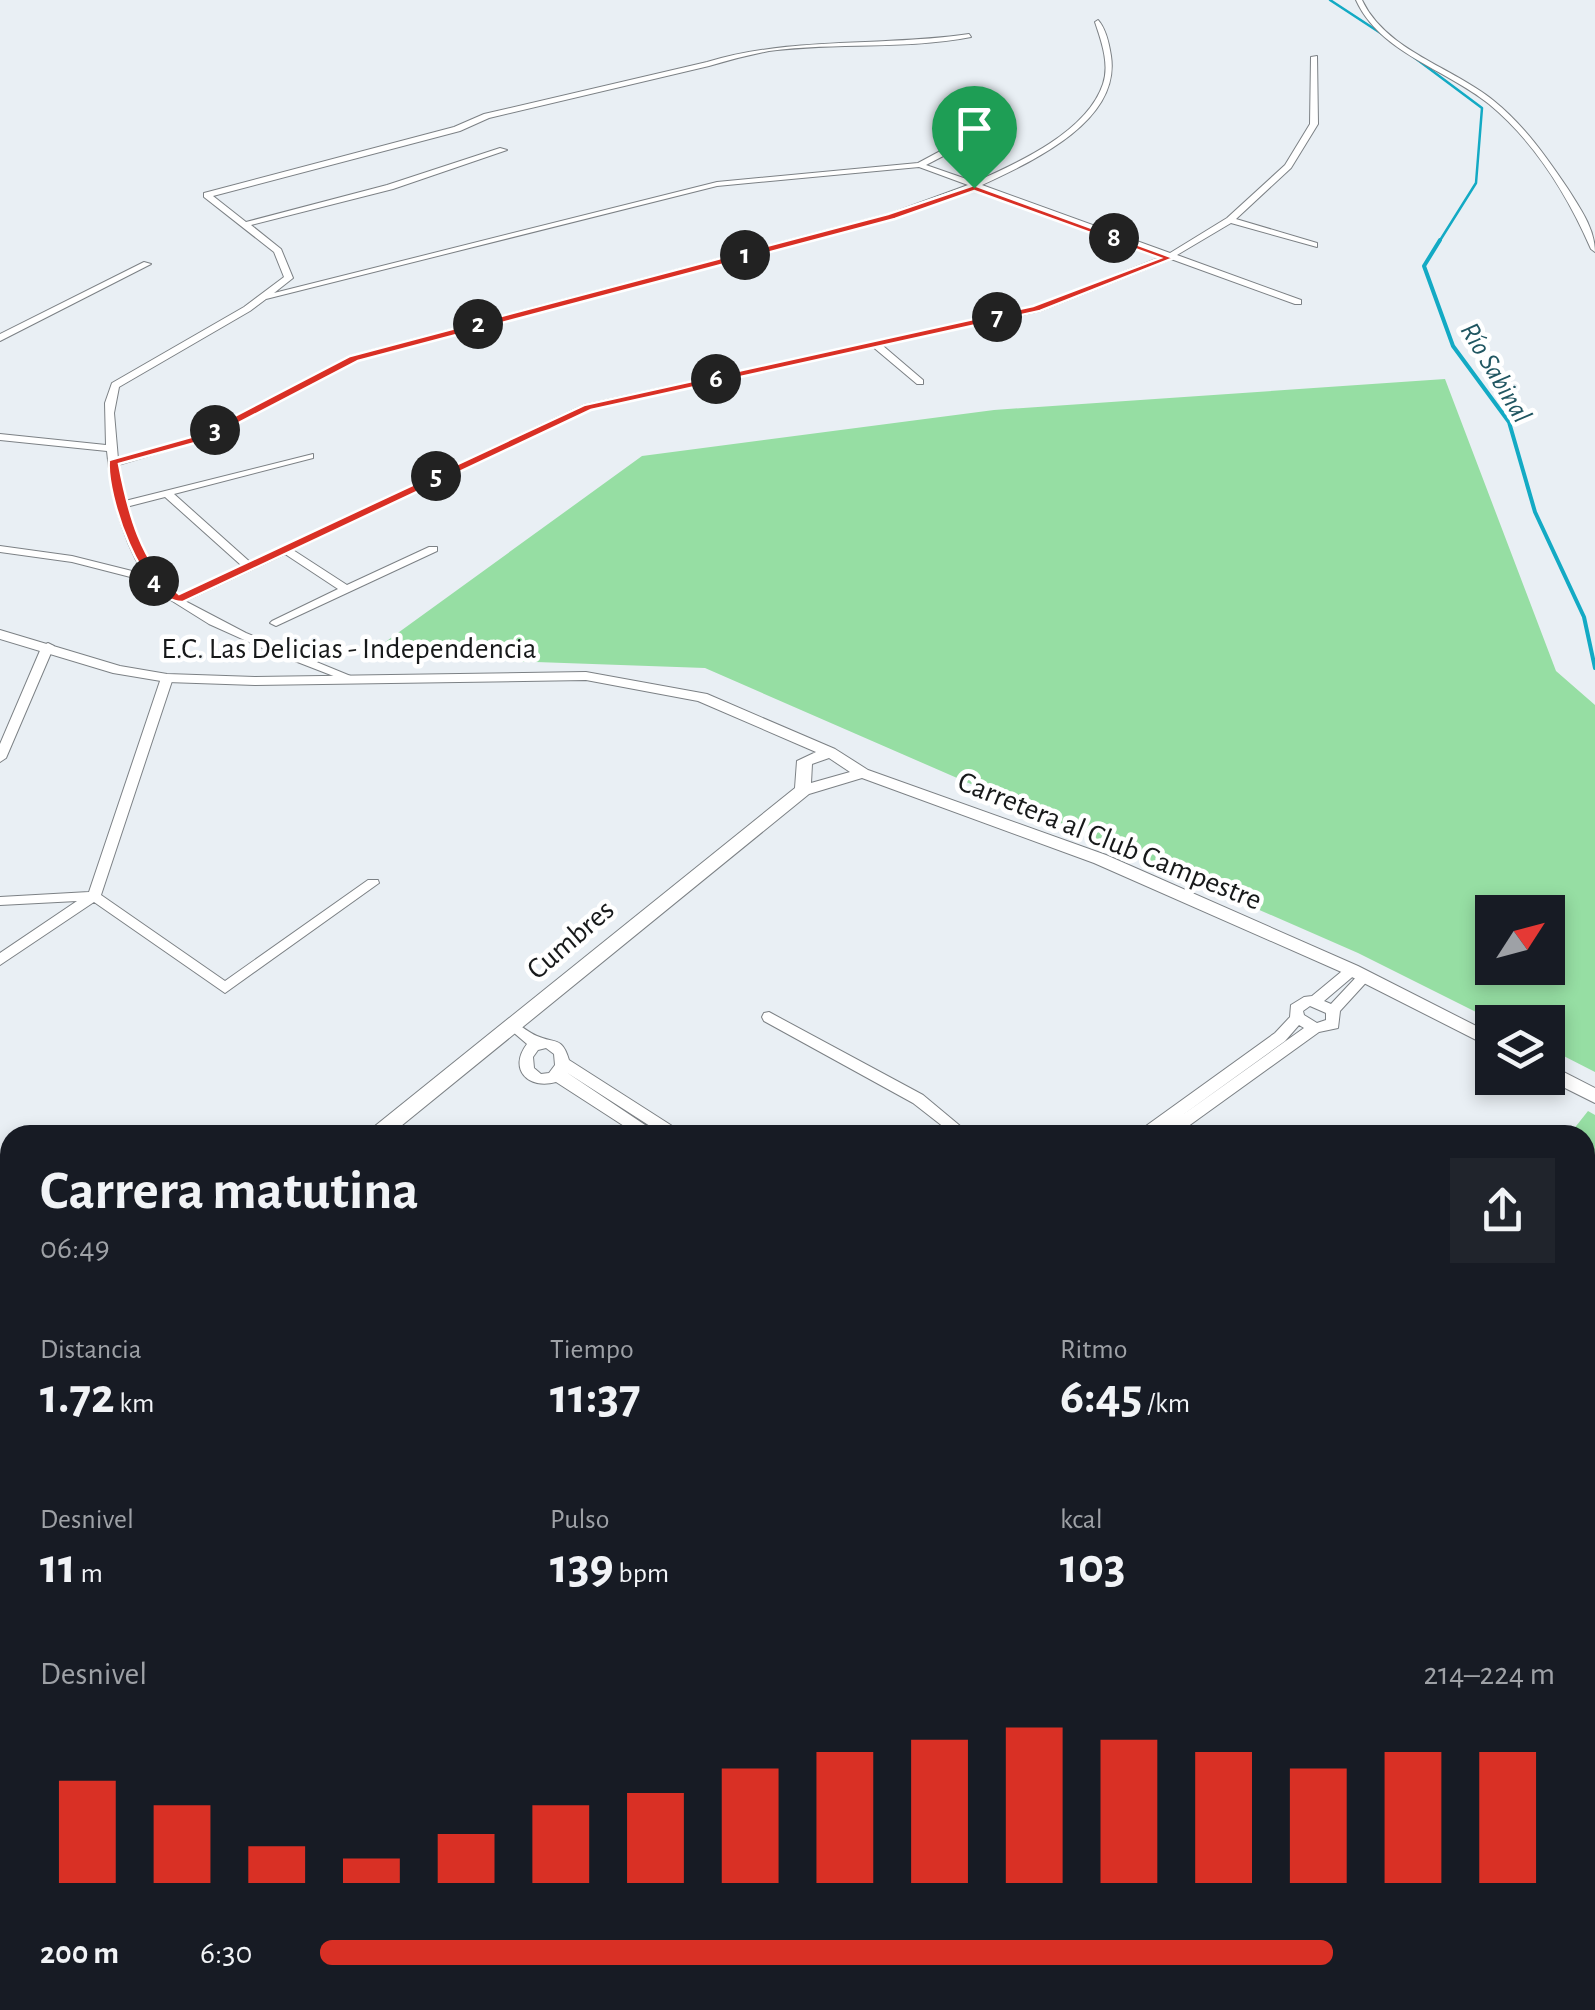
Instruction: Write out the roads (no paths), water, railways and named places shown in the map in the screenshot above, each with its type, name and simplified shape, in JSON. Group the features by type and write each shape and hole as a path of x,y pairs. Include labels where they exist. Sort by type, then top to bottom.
{"street":[{"path":"1359,0 1368,19 1437,70 1494,104 1562,188 1592,232 1595,249"},
{"path":"113,462 202,437 354,358 892,216 974,188 1054,143 1092,106 1106,84 1104,39 1098,22"},
{"path":"152,579 121,505 113,462 109,398 116,385 289,278 278,251 207,195 457,129 487,116 710,64 729,54 756,49 912,44 969,36"},
{"path":"178,600 574,412 1036,308 1169,258 1230,220 1288,166 1314,124 1315,58"},
{"path":"258,300 345,274 716,184 920,165 990,128"},
{"path":"246,224 390,187 504,150"},
{"path":"920,165 974,188 1298,302"},
{"path":"1230,220 1314,245"},
{"path":"0,338 148,264"},
{"path":"876,344 920,382"},
{"path":"0,437 112,450"},
{"path":"121,505 310,456"},
{"path":"168,493 248,566"},
{"path":"285,548 346,589"},
{"path":"0,549 72,558 152,579 178,600 246,637 349,679"},
{"path":"276,622 433,549"},
{"name":"E.C. Las Delicias - Independencia","path":"0,634 118,670 167,678 586,676 702,697"},
{"path":"0,758 48,646"},
{"path":"0,960 94,896 167,678"},
{"name":"Carretera al Club Campestre","path":"702,697 830,752 863,773 1100,859 1358,973 1475,1033"},
{"name":"Cumbres","path":"803,790 804,761 830,752"},
{"name":"Cumbres","path":"390,1125 803,790 863,773"},
{"path":"0,901 94,896 225,988 373,882"},
{"path":"1158,1125 1280,1036 1298,1018 1298,1004 1316,1000 1358,973"},
{"path":"1179,1125 1314,1028 1332,1024 1333,1010 1358,973"},
{"path":"1316,1000 1333,1010"},
{"path":"769,1018 918,1099 951,1125"},
{"path":"1298,1018 1314,1028"},
{"path":"509,1031 533,1049 560,1049 559,1069"},
{"path":"533,1049 522,1062 527,1072 540,1076 559,1069"},
{"path":"559,1069 643,1125"},
{"path":"1565,1080 1595,1096"}],"waterway":[{"name":"Río Sabinal","path":"1330,0 1382,34"},
{"name":"Río Sabinal","path":"1411,55 1482,108 1476,183 1439,242"},
{"name":"Río Sabinal","path":"1440,240 1424,266 1453,346 1509,422 1535,512 1584,617 1595,668"}]}
